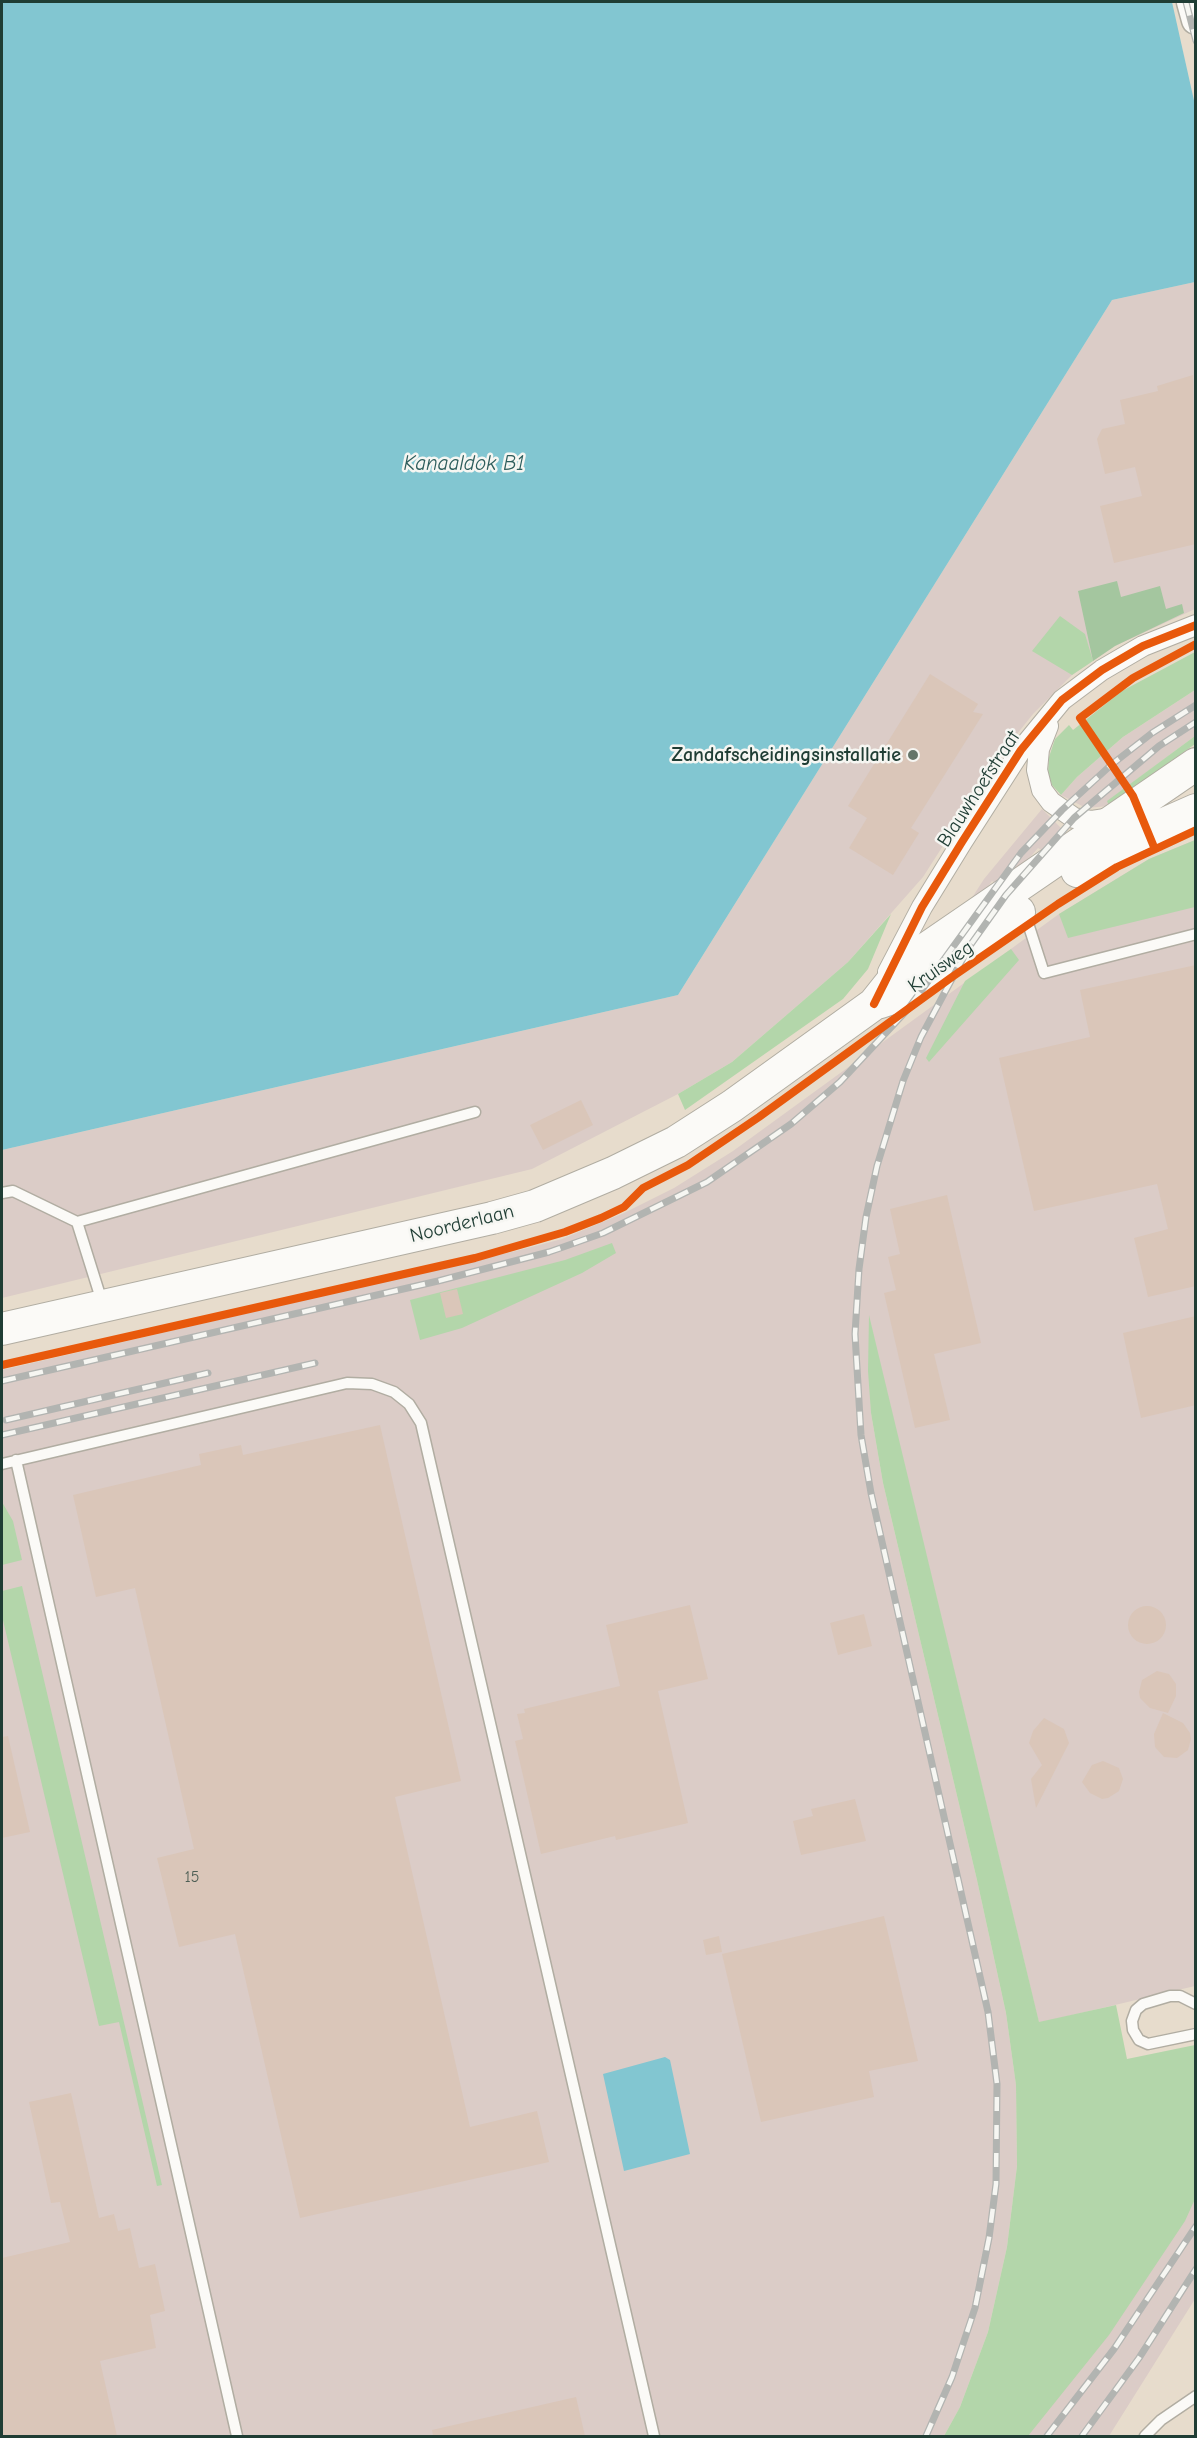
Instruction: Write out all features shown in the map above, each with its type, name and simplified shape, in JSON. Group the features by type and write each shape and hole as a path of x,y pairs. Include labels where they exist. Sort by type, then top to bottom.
{"main road":[{"name":"Kruisweg","path":"874,1004 905,965 1196,764"},
{"name":"Kruisweg","path":"874,1004 904,994 1023,908 1108,852 1196,810"},
{"name":"Noorderlaan","path":"2,1329 492,1218 535,1206 613,1173 675,1142 732,1107 874,1004"}],"street":[{"path":"1191,2 1196,20"},
{"name":"Blauwhoefstraat","path":"874,1004 917,916 956,852 1021,750 1062,700 1102,670 1143,646 1196,626"},
{"path":"1062,700 1039,749 1037,770 1042,790 1051,802 1074,818 1092,821 1123,815"}],"lane":[{"path":"1023,908 1044,973 1196,934"},
{"path":"2,1193 14,1191 77,1222 474,1112"},
{"path":"77,1222 104,1305"},
{"path":"2,1464 347,1383 372,1384 394,1392 409,1404 421,1423 654,2436"},
{"path":"16,1461 237,2436"},
{"path":"1196,2004 1180,1996 1170,1996 1143,2004 1136,2010 1132,2021 1133,2030 1139,2040 1148,2044 1196,2034"},
{"path":"1145,2436 1161,2420 1196,2396"}],"shaded area":[{"path":"1195,282 1195,609 1115,646 1072,675 1033,714 1005,749 923,877 848,962 732,1062 678,1094 532,1169 2,1298 2,1150 678,995 1112,300"},
{"path":"1195,690 1195,736 1108,801 1109,806 1086,808 1061,795 1077,777 1123,737"},
{"path":"1042,809 1066,833 1057,844 1045,852 1038,848 1020,869 999,885 992,881 976,904 961,915 984,879"},
{"path":"1195,840 1195,1986 1039,2023 869,1318 871,1413 883,1483 977,1880 1006,2013 1016,2085 1017,2166 1007,2247 988,2332 960,2407 944,2436 2,2436 2,1370 516,1251 562,1239 624,1213 674,1188 733,1151 1059,914 1149,859"},
{"path":"1195,2151 1195,2299 1109,2436 1002,2436"}],"green space":[{"path":"1117,581 1121,597 1160,586 1166,609 1182,604 1184,613 1115,646 1093,661 1078,591"},
{"path":"1060,616 1085,634 1093,661 1072,675 1032,651"},
{"path":"1195,652 1195,690 1123,737 1077,777 1061,795 1052,785 1048,773 1049,757 1055,739 1069,725 1073,730 1122,691"},
{"path":"1195,736 1195,744 1109,806 1107,801"},
{"path":"1195,840 1195,907 1068,938 1059,914 1149,859"},
{"path":"891,914 868,969 843,999 685,1110 678,1094 732,1062 848,962"},
{"path":"1011,949 1019,960 929,1062 926,1058 965,981"},
{"path":"612,1243 616,1253 582,1273 462,1328 420,1340 410,1300 565,1260"},
{"path":"869,1315 1039,2022 1116,2005 1127,2059 1195,2045 1195,2199 1185,2221 1109,2335 1028,2436 944,2436 960,2407 988,2332 1007,2247 1017,2166 1016,2085 1006,2013 977,1880 883,1483 871,1413 868,1371"},
{"path":"2,1502 13,1521 22,1560 2,1565"},
{"path":"22,1586 162,2185 157,2186 119,2022 99,2026 2,1616 2,1591"}],"water":[{"name":"Kanaaldok B1","path":"2,2 1195,2 1195,282 1112,300 678,995 2,1150"},
{"path":"665,2057 670,2060 690,2154 624,2171 603,2074"}],"pier":[{"path":"1172,2 1195,2 1195,105"}],"building":[{"path":"1193,375 1196,544 1114,563 1100,506 1142,496 1135,467 1105,474 1097,439 1102,429 1125,424 1120,400 1158,391 1157,386"},
{"name":"Zandafscheidingsinstallatie","path":"930,674 978,704 973,712 983,714 911,828 919,833 893,875 849,848 867,818 848,806"},
{"path":"1196,965 1196,1286 1148,1297 1134,1238 1168,1229 1157,1184 1034,1211 999,1058 1090,1037 1080,990"},
{"path":"581,1100 593,1125 543,1150 530,1125"},
{"path":"947,1195 981,1343 934,1354 950,1420 915,1428 884,1293 896,1290 888,1257 900,1254 890,1209"},
{"path":"457,1289 463,1314 446,1318 440,1293"},
{"path":"1196,1316 1196,1405 1141,1418 1123,1333"},
{"path":"380,1425 461,1781 395,1797 470,2127 537,2111 549,2162 300,2218 235,1934 179,1947 157,1858 194,1849 135,1588 96,1597 73,1495 201,1465 199,1454 241,1445 243,1455"},
{"path":"690,1605 708,1679 658,1691 688,1823 616,1840 615,1836 541,1854 515,1741 523,1739 517,1714 525,1713 524,1709 620,1686 606,1625"},
{"path":"1147,1606 1154,1607 1160,1612 1165,1618 1165,1632 1160,1638 1154,1643 1147,1644 1140,1643 1134,1638 1129,1632 1128,1625 1129,1618 1134,1612 1140,1607"},
{"path":"864,1614 872,1646 838,1655 830,1623"},
{"path":"1157,1671 1169,1674 1176,1684 1176,1696 1168,1713 1150,1708 1140,1698 1142,1680"},
{"path":"1163,1713 1183,1723 1190,1733 1188,1750 1177,1758 1164,1757 1155,1747 1154,1734"},
{"path":"1044,1718 1064,1729 1069,1743 1036,1808 1031,1779 1042,1765 1029,1743 1033,1731"},
{"path":"8,1736 30,1832 2,1838 2,1737"},
{"path":"1103,1761 1119,1768 1123,1779 1119,1791 1102,1799 1090,1793 1082,1782 1092,1765"},
{"path":"855,1799 866,1841 801,1855 793,1821 813,1816 811,1809"},
{"path":"884,1916 918,2061 869,2071 874,2097 761,2122 722,1954"},
{"path":"719,1936 722,1952 706,1955 703,1940"},
{"path":"71,2093 99,2218 114,2214 118,2231 130,2228 139,2268 155,2264 165,2311 150,2315 156,2348 100,2361 117,2436 2,2436 2,2258 70,2242 60,2202 51,2203 29,2102"},
{"path":"576,2397 585,2436 433,2436 432,2430"}],"railway":[{"path":"1186,2 1196,41"},
{"path":"2,1381 438,1281 549,1252 603,1233 707,1182 791,1124 840,1082 908,1009 1021,853 1062,810 1111,765 1152,733 1196,705"},
{"path":"926,2436 952,2377 975,2308 989,2238 996,2184 997,2084 988,2012 871,1493 861,1435 855,1334 859,1269 866,1217 877,1166 903,1081 921,1037 969,947 1006,895 1074,818 1159,746 1196,722"},
{"path":"2,1435 315,1363"},
{"path":"6,1420 208,1373"},
{"path":"1047,2436 1114,2349 1196,2226"},
{"path":"1082,2436 1139,2358 1196,2269"}],"cycle path":[{"path":"874,1004 922,907 962,842 1021,750 1062,700 1102,670 1143,646 1196,625"},
{"path":"1154,847 1133,796 1080,718 1133,678 1196,644"},
{"path":"2,1365 475,1258 565,1232 601,1218 624,1207 643,1188 688,1165 759,1117 952,977 1058,904 1117,867 1196,830"}],"place":[{"name":"Zandafscheidingsinstallatie","path":"913,755"}]}
